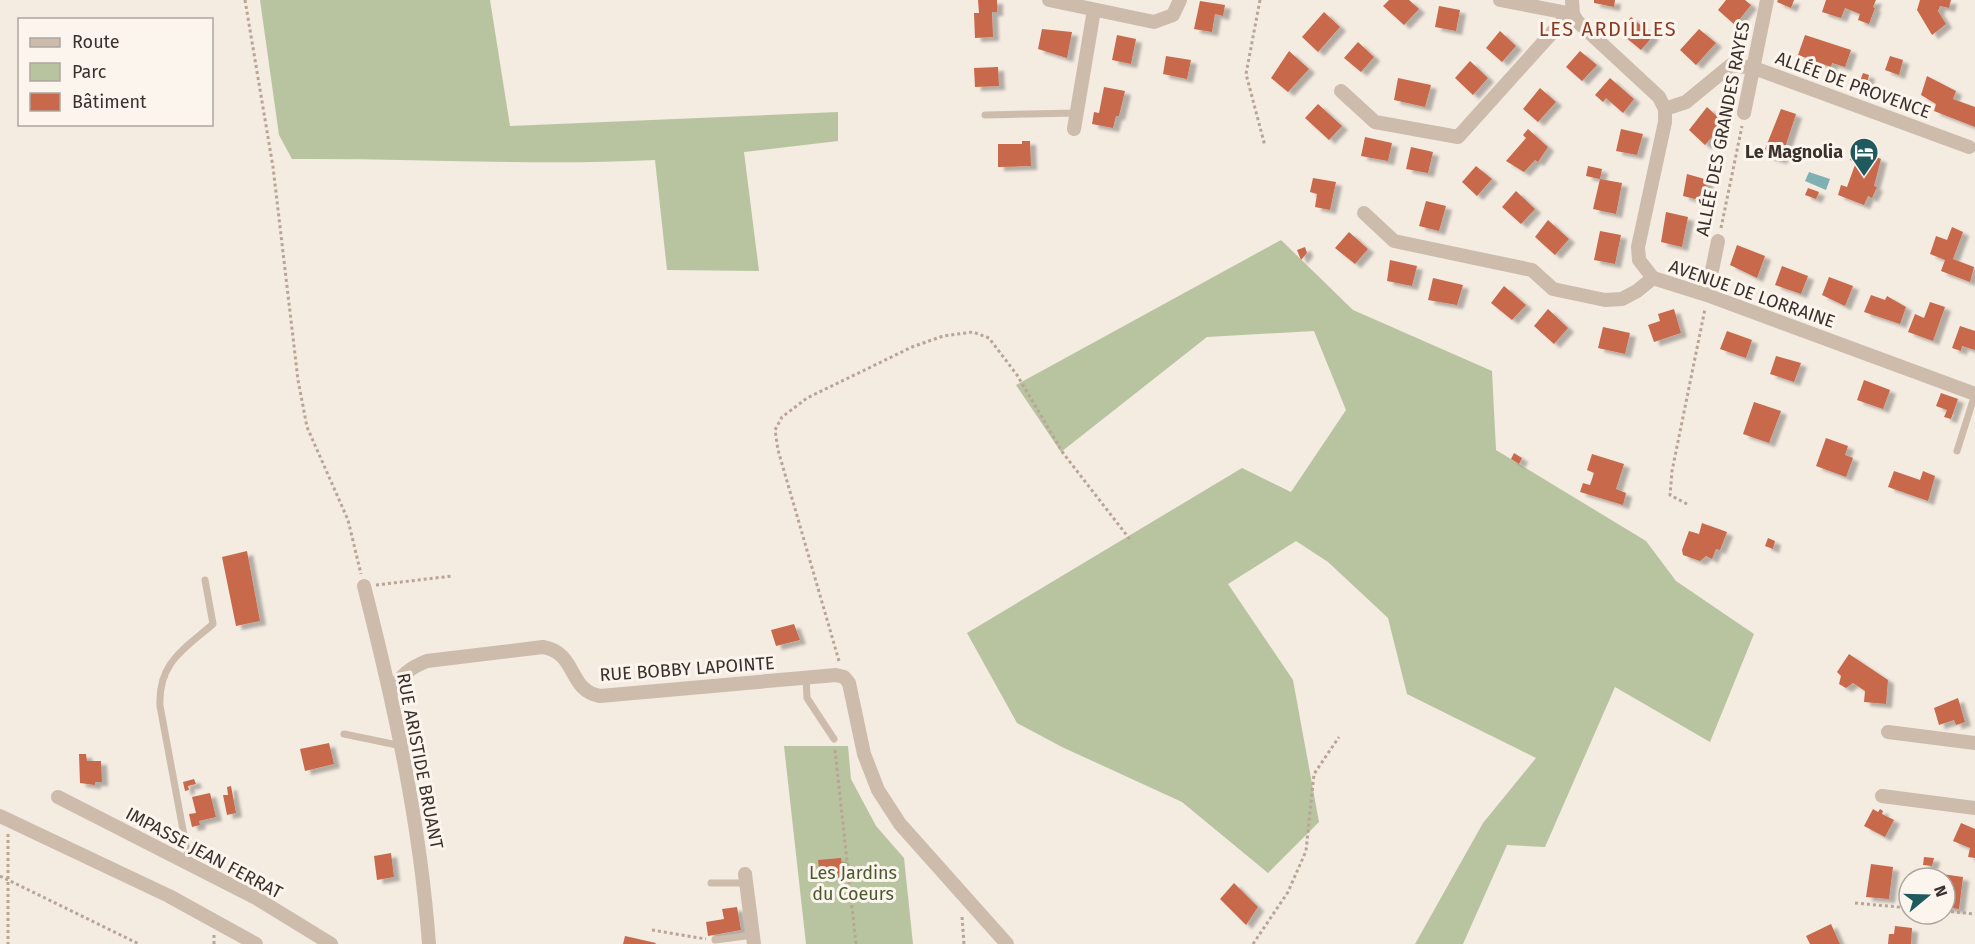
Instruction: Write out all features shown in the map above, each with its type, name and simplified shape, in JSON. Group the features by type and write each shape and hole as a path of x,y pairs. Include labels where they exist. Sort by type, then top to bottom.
{"street":[{"path":"1049,0 1154,22 1173,15 1180,0"},
{"path":"1500,0 1573,7"},
{"name":"ALLÉE DES GRANDES RAYES","path":"1744,112 1767,0"},
{"path":"1341,91 1375,122 1458,138 1573,7"},
{"path":"1573,7 1584,28 1659,97 1665,109"},
{"path":"1074,129 1094,9"},
{"name":"ALLÉE DE PROVENCE","path":"1665,109 1686,102 1731,64 1754,68 1969,147"},
{"name":"AVENUE DE LORRAINE","path":"1665,109 1665,122 1638,248 1639,260 1653,278 1975,394"},
{"path":"1364,213 1394,241 1532,270 1553,289 1605,300 1622,298 1637,291 1653,278"},
{"name":"ALLÉE DES GRANDES RAYES","path":"1707,296 1718,241"},
{"name":"RUE ARISTIDE BRUANT","path":"364,586 402,746 424,877 429,944"},
{"name":"RUE BOBBY LAPOINTE","path":"391,693 400,677 413,667 427,661 543,647 554,649 563,655 579,685 587,694 600,696 806,678 844,677"},
{"path":"844,677 849,683 864,754 878,790 900,824 1007,944"},
{"path":"1888,732 1975,743"},
{"path":"1882,796 1975,808"},
{"name":"IMPASSE JEAN FERRAT","path":"58,797 256,898 331,944"},
{"path":"4,818 169,896 256,944"},
{"path":"745,879 754,939"}],"lane":[{"path":"985,115 1077,113"},
{"path":"1957,451 1975,394"},
{"path":"190,865 162,717 159,687 173,659 213,624 205,580"},
{"path":"806,678 807,698 834,739"},
{"path":"344,735 402,746"},
{"path":"711,883 745,879"},
{"path":"714,940 754,939"}],"path":[{"path":"245,0 273,167 298,380 307,427 348,520 364,586 452,576"},
{"path":"1260,0 1246,74 1265,146"},
{"name":"ALLÉE DES GRANDES RAYES","path":"1718,241 1744,112"},
{"path":"1687,504 1670,495 1672,471 1707,296"},
{"path":"844,677 781,461 775,430 782,417 807,398 863,370 943,336 973,332 989,338 1017,375 1064,453 1132,542"},
{"path":"1252,944 1288,892 1306,851 1314,774 1339,737"},
{"path":"834,739 856,944"},
{"path":"4,818 8,944"},
{"path":"0,876 139,944"},
{"path":"1855,903 1897,907"},
{"path":"1957,912 1975,914"},
{"path":"652,930 714,940"}],"green space":[{"path":"260,0 490,0 510,126 838,112 838,141 744,152 759,271 667,270 655,160 519,162 292,159 279,135"},
{"path":"1281,240 1353,310 1492,371 1496,450 1646,541 1676,581 1754,634 1710,742 1615,687 1545,847 1507,845 1463,944 1415,944 1483,823 1536,758 1407,694 1388,618 1328,562 1296,541 1228,584 1293,680 1319,822 1268,873 1182,802 1062,747 1017,723 967,633 1242,468 1291,492 1346,410 1314,331 1207,337 1061,452 1016,385"},
{"name":"Les Jardins du Coeurs","path":"784,746 848,746 851,779 876,826 904,858 913,944 806,944"}],"water":[{"path":"1809,172 1830,179 1826,190 1805,181"}],"building":[{"path":"978,0 997,0 997,12 992,12 993,37 975,38 974,13 979,13"},
{"path":"1389,0 1409,0 1419,9 1404,25 1383,6"},
{"path":"1594,0 1615,0 1614,7 1594,3"},
{"path":"1726,0 1745,0 1751,5 1735,25 1718,10"},
{"path":"1778,0 1794,0 1791,8 1777,2"},
{"path":"1826,0 1876,0 1869,24 1858,20 1860,14 1845,8 1841,18 1822,12"},
{"path":"1920,0 1951,0 1949,8 1940,6 1938,11 1946,24 1932,35 1917,10"},
{"path":"1200,1 1225,5 1223,16 1215,14 1212,32 1194,29"},
{"path":"1439,6 1460,10 1456,31 1435,27"},
{"path":"1324,12 1340,27 1318,52 1302,37"},
{"path":"1631,17 1653,36 1641,50 1619,32"},
{"path":"1042,29 1072,32 1067,58 1038,49"},
{"path":"1699,29 1716,43 1696,65 1680,50"},
{"path":"1500,31 1516,46 1502,62 1486,48"},
{"path":"1117,35 1136,39 1131,64 1112,60"},
{"path":"1805,35 1851,50 1845,67 1832,63 1831,67 1798,55"},
{"path":"1358,42 1374,57 1361,72 1344,58"},
{"path":"1289,51 1309,69 1288,92 1271,78"},
{"path":"1580,51 1597,65 1582,81 1566,67"},
{"path":"1166,56 1191,60 1187,79 1163,74"},
{"path":"1890,56 1903,60 1899,75 1885,70"},
{"path":"1470,61 1488,78 1473,95 1455,78"},
{"path":"998,67 999,86 975,87 974,68"},
{"path":"1863,73 1869,75 1866,87 1859,84"},
{"path":"1927,76 1956,91 1953,99 1975,107 1975,127 1934,111 1936,104 1921,95"},
{"path":"1398,78 1431,85 1425,107 1394,100"},
{"path":"1610,78 1634,99 1623,113 1606,98 1603,102 1595,95"},
{"path":"1104,87 1125,91 1119,116 1116,116 1113,128 1092,124 1094,112 1099,113"},
{"path":"1540,88 1556,102 1538,122 1523,109"},
{"path":"1318,104 1342,126 1329,140 1305,118"},
{"path":"1707,107 1724,123 1705,145 1689,130"},
{"path":"1781,109 1796,114 1781,160 1763,154"},
{"path":"1528,129 1548,147 1538,162 1535,160 1524,172 1506,161 1526,138 1523,135"},
{"path":"1621,129 1643,134 1637,155 1616,151"},
{"path":"1365,137 1392,143 1388,161 1361,156"},
{"path":"1022,141 1030,141 1031,166 998,167 998,144 1022,144"},
{"path":"1411,147 1433,152 1428,173 1406,169"},
{"name":"Le Magnolia","path":"1854,149 1881,159 1874,186 1877,187 1872,198 1868,196 1864,205 1838,195 1841,185 1847,187 1856,162 1850,160"},
{"path":"1476,166 1492,179 1477,196 1462,182"},
{"path":"1588,166 1602,169 1600,179 1586,176"},
{"path":"1687,174 1708,180 1703,201 1683,196"},
{"path":"1313,178 1336,182 1330,210 1315,207 1317,194 1310,192"},
{"path":"1600,179 1622,183 1616,214 1593,209"},
{"path":"1808,188 1819,192 1816,199 1805,195"},
{"path":"1516,191 1535,209 1521,224 1502,207"},
{"path":"1426,201 1446,206 1439,231 1419,226"},
{"path":"1666,212 1688,217 1682,247 1661,242"},
{"path":"1548,220 1569,239 1555,255 1535,237"},
{"path":"1952,227 1963,232 1953,259 1974,267 1970,282 1941,271 1945,260 1930,254 1936,236 1947,240"},
{"path":"1600,231 1621,235 1615,264 1594,260"},
{"path":"1349,232 1368,249 1355,264 1335,248"},
{"path":"1737,245 1765,256 1757,278 1730,265"},
{"path":"1305,247 1307,253 1301,260 1297,250"},
{"path":"1390,260 1417,266 1412,286 1387,281"},
{"path":"1782,266 1808,276 1801,294 1775,285"},
{"path":"1829,277 1853,286 1845,306 1822,295"},
{"path":"1433,278 1463,285 1457,305 1428,300"},
{"path":"1504,286 1526,305 1512,320 1491,303"},
{"path":"1871,295 1885,300 1887,296 1906,307 1900,324 1864,312"},
{"path":"1930,302 1945,307 1933,341 1908,332 1915,314 1924,318"},
{"path":"1548,309 1568,328 1554,344 1534,326"},
{"path":"1674,309 1681,333 1654,342 1648,325 1660,321 1658,314"},
{"path":"1960,326 1975,331 1975,350 1962,346 1961,351 1952,348"},
{"path":"1603,327 1630,333 1625,354 1598,348"},
{"path":"1727,331 1752,340 1746,358 1720,349"},
{"path":"1776,356 1801,363 1794,382 1770,374"},
{"path":"1864,380 1890,390 1883,409 1857,400"},
{"path":"1941,393 1958,399 1951,419 1944,417 1947,410 1936,406"},
{"path":"1754,402 1781,411 1769,443 1743,434"},
{"path":"1826,438 1848,446 1845,455 1853,458 1846,477 1816,466"},
{"path":"1514,453 1522,458 1519,464 1511,459"},
{"path":"1592,454 1624,464 1616,489 1626,493 1623,505 1580,492 1583,483 1590,485 1594,473 1587,470"},
{"path":"1894,471 1920,480 1923,471 1935,476 1928,501 1888,487"},
{"path":"1702,523 1727,532 1720,550 1716,549 1712,559 1706,556 1700,561 1683,555 1682,550 1689,531 1699,534"},
{"path":"1768,538 1775,541 1773,549 1765,546"},
{"path":"247,551 260,621 236,626 222,557"},
{"path":"794,624 800,640 776,646 771,630"},
{"path":"1849,654 1888,680 1886,704 1864,702 1865,691 1853,683 1846,688 1839,684 1841,676 1837,672"},
{"path":"1958,698 1965,722 1956,725 1954,720 1939,725 1934,708"},
{"path":"329,743 334,764 305,771 300,749"},
{"path":"79,754 86,754 87,761 101,761 102,782 95,782 95,785 80,783"},
{"path":"194,779 196,784 188,786 189,790 185,791 183,782"},
{"path":"231,786 236,813 227,815 223,795 228,795 227,787"},
{"path":"210,793 216,817 199,821 200,825 192,827 189,814 196,813 192,797"},
{"path":"1873,809 1878,812 1880,809 1883,811 1882,814 1894,820 1885,837 1864,826"},
{"path":"1961,823 1975,829 1975,858 1968,857 1970,848 1953,841"},
{"path":"391,853 394,877 377,880 374,856"},
{"path":"1924,857 1934,858 1932,866 1923,865"},
{"path":"841,858 843,874 820,877 818,860"},
{"path":"1871,864 1893,867 1889,899 1866,897"},
{"path":"1957,876 1963,877 1959,909 1957,909"},
{"path":"1234,883 1258,907 1246,925 1220,899"},
{"path":"737,907 741,930 708,936 706,922 724,919 722,909"},
{"path":"1831,924 1840,944 1810,944 1806,936"},
{"path":"1895,926 1912,928 1911,944 1888,944 1889,934 1894,934"},
{"path":"625,936 656,943 623,944"}],"place":[{"name":"Le Magnolia","path":"1864,178"}],"district":[{"name":"LES ARDILLES","path":"1608,29"}]}
